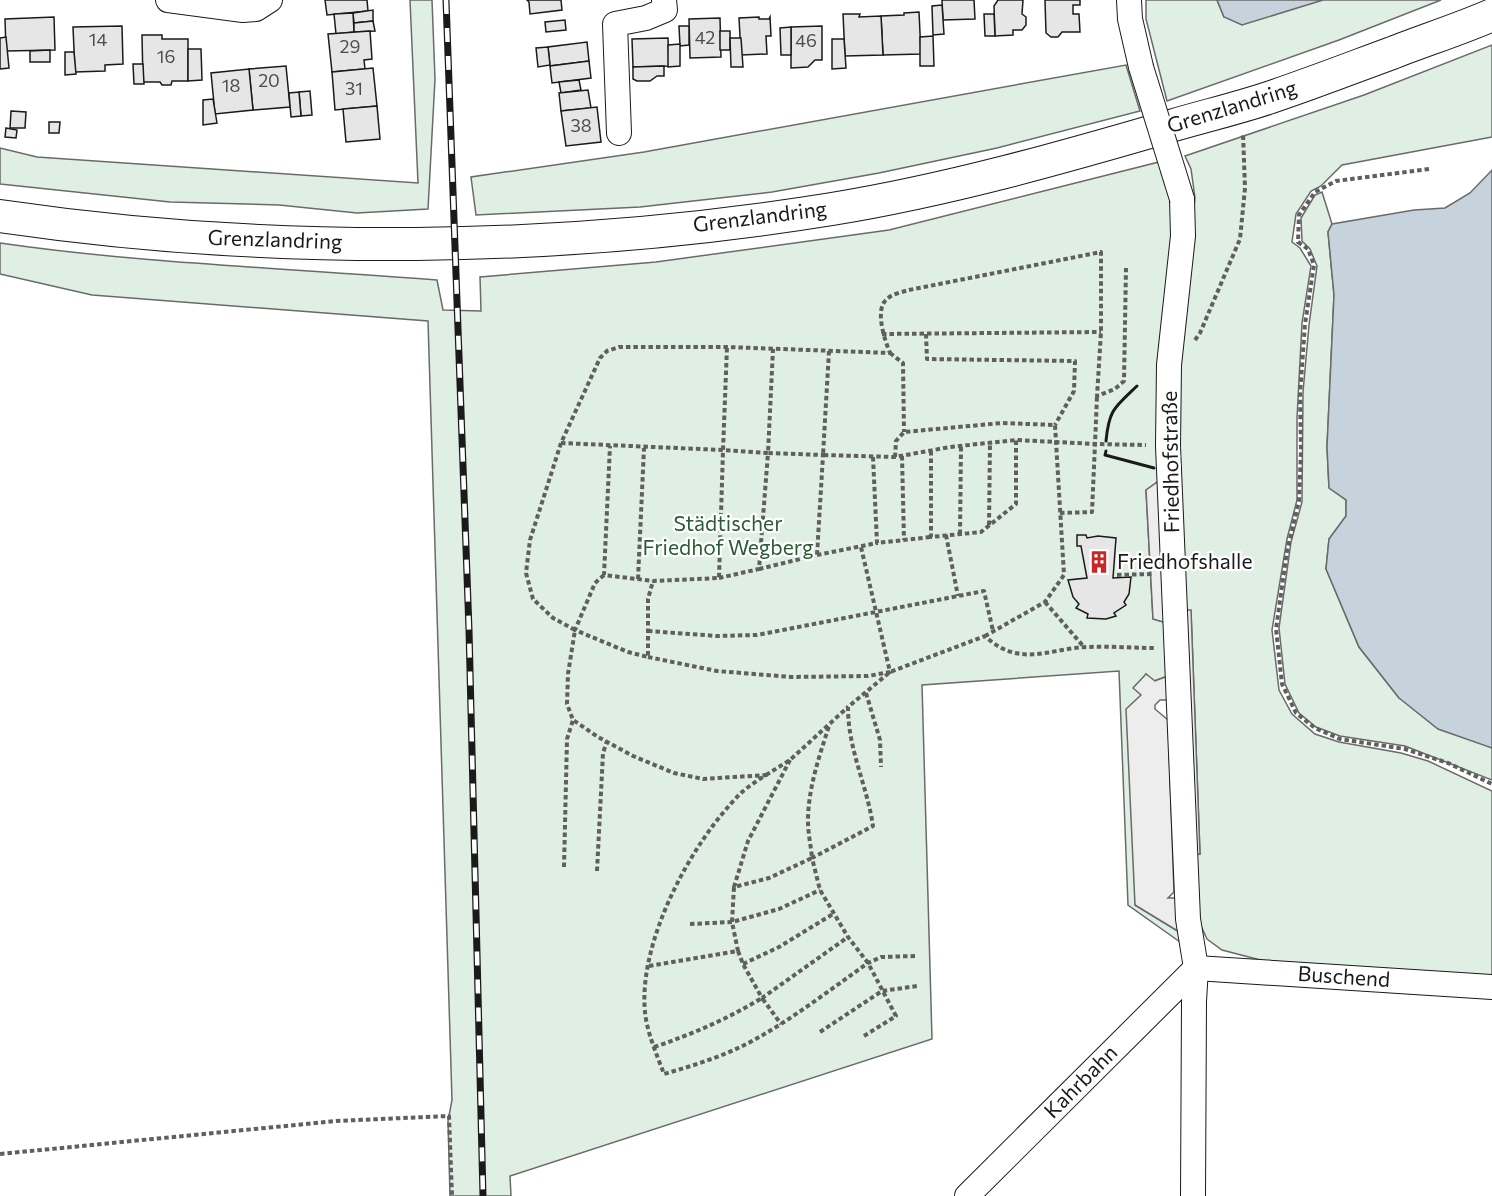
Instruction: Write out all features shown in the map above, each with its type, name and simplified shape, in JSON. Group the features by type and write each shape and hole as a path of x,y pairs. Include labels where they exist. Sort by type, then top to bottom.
{"main road":[{"name":"Grenzlandring","path":"0,216 81,228 270,242 413,244 561,238 821,210 945,187 1067,157 1276,96 1492,15"}],"street":[{"path":"168,0 243,10 256,9 268,2"},
{"path":"619,133 615,24 646,18 665,9 664,0"},
{"name":"Friedhofstraße","path":"1129,0 1130,19 1141,67 1182,199 1183,236 1169,365 1168,446 1188,919 1196,968 1193,1196"},
{"name":"Buschend","path":"1196,968 1492,987"},
{"name":"Kahrbahn","path":"967,1196 1196,968"}],"path":[{"path":"1169,365 1186,354 1200,333 1240,239 1245,188 1242,129"},
{"path":"1429,169 1336,181 1315,192 1299,215 1298,242 1308,249 1314,265 1305,324 1301,383 1299,501 1287,551 1276,629 1282,684 1296,713 1315,728 1340,739 1405,749 1448,763 1492,784"},
{"path":"895,457 896,441 904,432 903,363 890,353 882,334 883,304 888,298 909,290 1101,252 1101,332 1092,512 1060,513"},
{"path":"1097,396 1115,389 1124,381 1126,268"},
{"path":"882,334 1101,332"},
{"path":"890,353 727,347 619,347 607,351 600,358 561,443 530,540 526,573 533,599 553,618 575,630 628,652 717,671 791,677 868,676 890,672 986,636 1045,602 1064,575 1055,425 1074,391 1075,361 927,359 926,334"},
{"path":"719,578 727,347"},
{"path":"759,568 773,349"},
{"path":"817,555 829,351"},
{"path":"904,432 1002,423 1055,425"},
{"path":"561,443 873,457 895,457 1016,440 1168,446"},
{"path":"604,575 653,581 719,578 877,543 981,532 1016,504 1016,440"},
{"path":"989,525 990,442"},
{"path":"610,446 604,575 595,583 575,630 568,675 567,704 573,720 633,756 674,773 703,779 766,775"},
{"path":"960,534 961,446"},
{"path":"638,579 644,448"},
{"path":"931,451 931,537"},
{"path":"902,456 904,540"},
{"path":"873,457 877,543"},
{"path":"946,535 958,596"},
{"path":"861,547 890,672"},
{"path":"1117,575 1174,574"},
{"path":"648,657 648,599 653,581"},
{"path":"648,631 717,636 757,635 984,591 993,631"},
{"path":"1045,602 1084,647"},
{"path":"986,636 995,645 1031,655 1084,647 1178,647"},
{"path":"890,672 789,760 740,794 688,864 669,898 655,935 645,986 645,1014 664,1074 711,1060 752,1041 781,1024 868,963 881,957 915,956"},
{"path":"866,693 879,740 881,767"},
{"path":"734,887 769,878 873,826 857,769 848,723 848,707"},
{"path":"564,867 567,739 573,720"},
{"path":"829,726 809,802 808,824 812,858 820,890 848,937 868,963 896,1016 864,1036"},
{"path":"597,871 603,753 607,741"},
{"path":"781,1024 762,998 743,964 732,922 734,887 748,841 789,760"},
{"path":"690,924 732,922 779,909 820,890"},
{"path":"743,964 779,947 833,914"},
{"path":"654,1047 711,1026 762,998 848,937"},
{"path":"649,966 738,951"},
{"path":"820,1032 882,991 917,986"},
{"path":"0,1154 336,1121 449,1116 452,1196"}],"green space":[{"path":"410,0 432,0 435,79 428,209 357,213 279,205 170,202 0,184 0,148 37,157 418,183"},
{"path":"1146,0 1217,0 1224,17 1323,0 1441,0 1339,40 1167,101 1146,19"},
{"path":"1492,45 1492,137 1342,165 1321,186 1311,191 1296,214 1292,242 1300,248 1311,266 1302,323 1297,418 1297,500 1287,539 1272,630 1279,690 1292,714 1315,734 1339,742 1401,753 1428,761 1492,791 1492,978 1268,962 1222,950 1207,939 1196,915 1193,855 1200,854 1191,611 1184,610 1175,382 1195,198 1191,169 1185,156 1364,95"},
{"path":"1126,65 1140,111 997,148 879,173 772,192 640,207 476,215 471,177 644,152"},
{"name":"Städtischer Friedhof Wegberg","path":"1159,162 1171,203 1173,224 1163,478 1146,490 1153,619 1170,624 1173,674 1154,681 1146,674 1141,694 1135,905 1181,933 1180,942 1128,905 1119,671 922,685 932,1039 510,1176 511,1196 450,1196 448,1121 452,1100 428,321 92,295 0,274 0,243 163,261 437,280 443,310 481,311 480,277 656,262 889,230"},
{"path":"1322,192 1332,224 1328,232 1334,295 1327,447 1329,487 1346,500 1346,516 1329,539 1326,569 1359,647 1399,698 1492,748 1492,780 1405,746 1340,736 1316,727 1299,713 1285,684 1279,628 1291,542 1302,502 1303,392 1317,266 1310,249 1302,241 1301,218 1315,195"}],"shaded area":[{"path":"1217,0 1323,0 1242,25 1224,17"},
{"path":"1492,170 1492,748 1438,729 1399,698 1359,647 1326,569 1329,539 1346,516 1346,500 1329,488 1327,447 1334,295 1328,232 1332,224 1414,210 1445,208 1470,193"},
{"path":"1163,478 1170,624 1153,619 1146,490"},
{"path":"1184,610 1191,610 1200,854 1193,855"},
{"path":"1146,674 1155,681 1173,674 1173,700 1160,700 1155,705 1155,709 1168,720 1174,892 1168,898 1178,898 1181,933 1135,905 1126,709 1141,695 1133,688"}],"building":[{"path":"325,0 367,0 368,11 327,15"},
{"path":"527,0 561,0 562,10 530,14"},
{"path":"942,0 974,0 975,19 943,20"},
{"path":"998,0 1023,0 1022,14 1026,17 1026,25 1022,30 1013,30 1013,35 995,36 994,6"},
{"path":"1045,0 1080,0 1080,5 1073,5 1073,14 1079,14 1080,32 1062,32 1058,37 1051,37 1046,33"},
{"path":"942,5 944,34 933,35 932,6"},
{"path":"373,10 373,21 354,23 353,13"},
{"path":"919,12 921,54 883,55 881,16"},
{"path":"353,13 354,32 336,34 334,14"},
{"path":"843,14 860,14 859,17 881,16 883,55 845,56"},
{"path":"984,14 994,14 995,36 985,36"},
{"path":"54,17 55,50 6,51 5,19"},
{"path":"759,17 759,19 769,19 770,17 771,36 766,36 767,54 741,55 739,18"},
{"path":"720,18 721,57 690,58 689,19"},
{"path":"565,20 566,30 546,32 545,22"},
{"path":"373,21 375,31 354,32 354,23"},
{"path":"122,26 123,64 105,65 105,71 75,72 73,27"},
{"path":"679,26 689,26 689,45 680,46"},
{"path":"822,26 822,60 815,60 808,67 791,68 791,27"},
{"path":"791,27 791,55 781,55 780,28"},
{"path":"370,31 372,59 364,60 365,69 332,72 328,34"},
{"path":"720,31 730,31 730,50 720,50"},
{"path":"142,35 162,35 162,39 188,39 188,81 172,81 171,85 162,85 160,82 143,82"},
{"path":"933,36 934,66 920,66 920,37"},
{"path":"6,37 9,68 0,69 0,38"},
{"path":"668,38 669,66 633,67 632,39"},
{"path":"730,38 741,38 743,67 731,67"},
{"path":"832,39 844,39 846,68 832,69"},
{"path":"587,42 589,61 550,66 548,47"},
{"path":"680,44 680,66 668,67 668,45"},
{"path":"548,47 550,65 538,67 536,48"},
{"path":"188,49 201,49 202,80 188,81"},
{"path":"50,50 50,62 30,62 30,51"},
{"path":"65,52 74,52 76,74 65,75"},
{"path":"589,61 591,78 552,83 550,66"},
{"path":"133,64 143,64 144,84 134,84"},
{"path":"286,66 290,107 253,110 249,69"},
{"path":"664,66 664,76 657,76 650,81 633,79 633,67"},
{"path":"373,68 377,106 335,110 332,72"},
{"path":"249,69 253,110 215,114 211,73"},
{"path":"579,80 581,90 561,93 559,82"},
{"path":"588,90 591,108 561,111 559,93"},
{"path":"310,91 312,115 301,116 299,92"},
{"path":"299,92 301,116 291,117 289,93"},
{"path":"213,99 217,123 203,125 203,100"},
{"path":"377,106 380,139 346,142 343,109"},
{"path":"597,107 601,142 566,146 561,111"},
{"path":"11,111 26,112 25,128 10,128"},
{"path":"49,122 60,122 59,133 49,133"},
{"path":"6,128 17,130 16,138 5,137"},
{"name":"Friedhofshalle","path":"1077,535 1086,535 1087,538 1098,536 1116,538 1113,578 1131,577 1129,594 1124,602 1126,605 1114,613 1116,616 1106,619 1087,618 1088,614 1076,608 1079,604 1073,597 1068,580 1087,578 1081,546 1077,546"}],"railway":[{"path":"446,0 469,630 483,1196"}],"wall":[{"path":"1106,441 1114,409 1137,386"},
{"path":"1106,451 1105,455 1154,468"}],"place":[{"name":"Friedhofshalle","path":"1099,562"}]}
